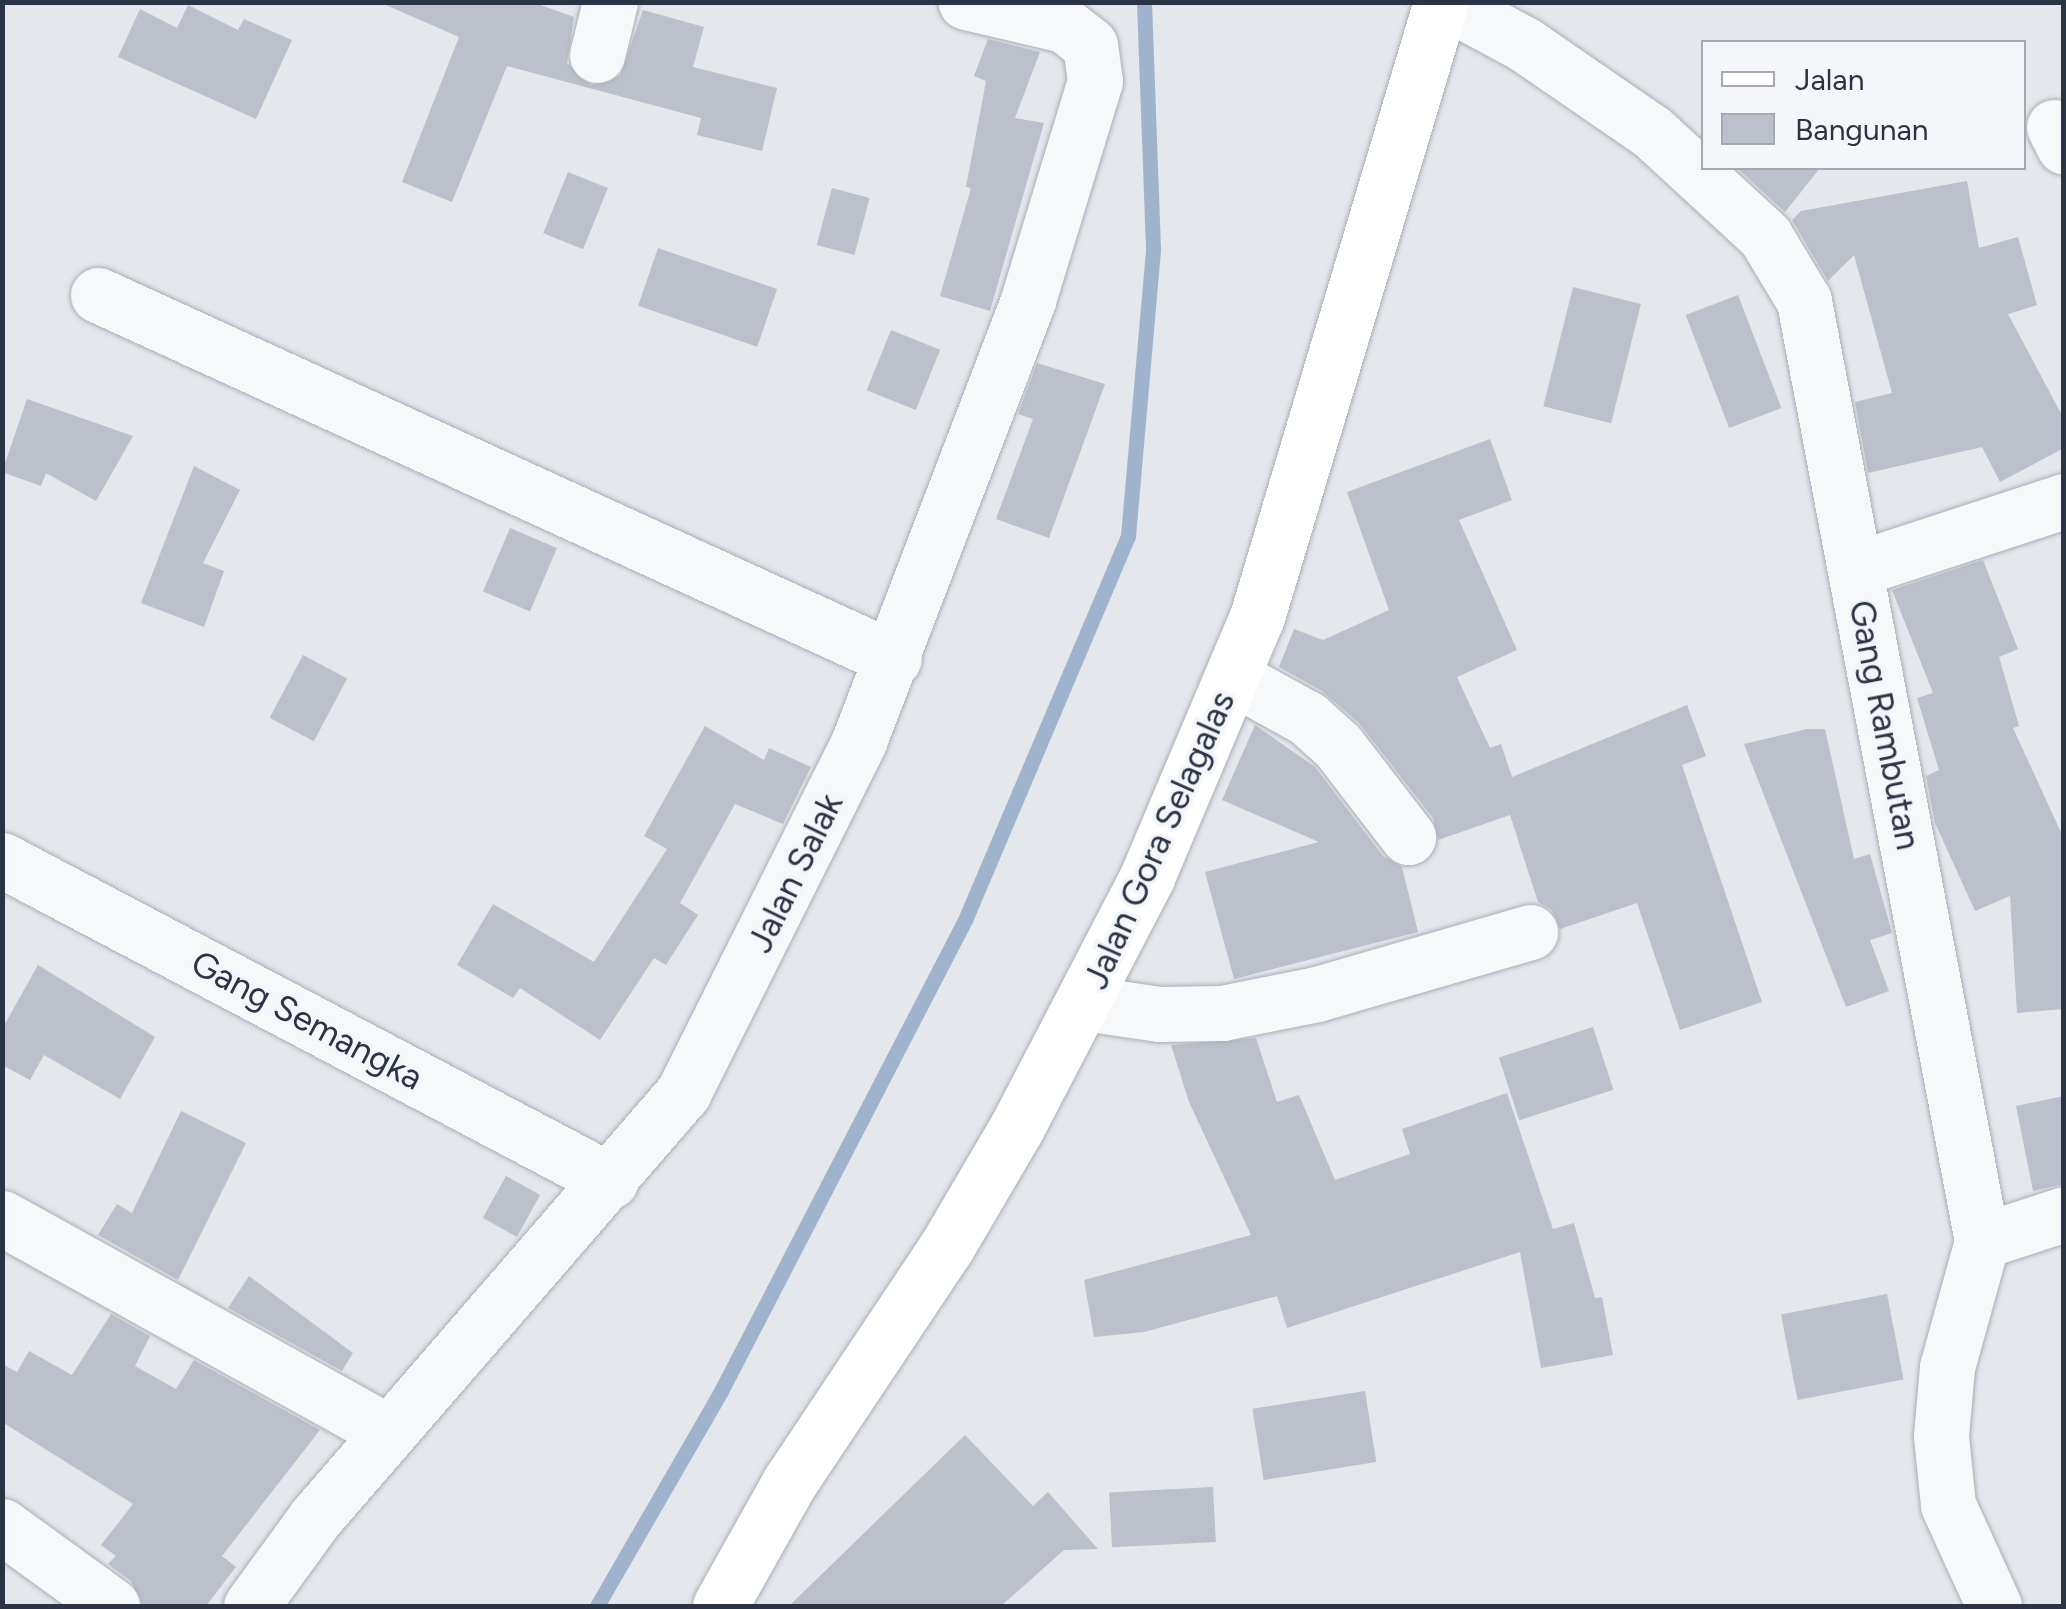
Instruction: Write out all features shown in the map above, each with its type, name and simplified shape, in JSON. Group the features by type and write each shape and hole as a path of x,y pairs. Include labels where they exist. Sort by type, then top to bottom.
{"street":[{"path":"596,55 610,2"},
{"name":"Jalan Salak","path":"251,1606 388,1432 683,1093 727,1013 894,659 1028,300 1096,81 1090,45 1064,25 966,2"},
{"name":"Gang Rambutan","path":"1444,2 1524,44 1652,132 1782,255 1810,326 1982,1242 1947,1367 1941,1436 1948,1505 1994,1606"},
{"name":"Jalan Gora Selagalas","path":"720,1606 789,1483 946,1248 1084,1003 1147,877 1256,617 1444,2"},
{"path":"98,295 894,659"},
{"path":"1856,568 2064,501"},
{"path":"1232,677 1307,718 1338,746 1408,836"},
{"name":"Gang Semangka","path":"2,860 611,1180"},
{"path":"1084,1003 1159,1014 1222,1013 1317,994 1530,932"},
{"path":"1982,1242 2064,1214"},
{"path":"2,1218 388,1432"},
{"path":"2,1526 112,1606"}],"building":[{"path":"379,2 532,2 574,17 567,63 591,85 620,76 643,10 704,27 693,67 777,88 762,151 697,135 701,118 507,66 452,202 402,182 459,37"},
{"path":"188,5 238,30 244,19 292,40 256,119 118,57 140,9 177,28"},
{"path":"988,39 1040,52 1015,118 1044,123 990,311 940,296 971,188 966,187 986,81 974,76"},
{"path":"1739,170 1818,170 1785,212"},
{"path":"568,172 608,188 583,249 543,233"},
{"path":"1967,181 1979,248 2018,237 2037,305 2008,314 2064,419 2064,448 2000,482 1982,447 1868,473 1855,402 1892,393 1854,255 1828,281 1792,220 1801,211"},
{"path":"832,188 870,198 854,255 817,245"},
{"path":"658,248 777,289 757,347 638,306"},
{"path":"1573,287 1641,304 1611,423 1543,406"},
{"path":"1738,295 1781,408 1729,428 1686,315"},
{"path":"891,330 940,350 916,410 867,390"},
{"path":"1037,363 1105,384 1049,538 996,519 1033,419 1018,414"},
{"path":"27,399 133,436 96,501 46,473 41,486 2,472"},
{"path":"1490,439 1512,500 1459,520 1517,650 1457,677 1490,748 1501,744 1512,777 1687,705 1706,756 1682,765 1762,1002 1680,1030 1637,903 1560,929 1552,910 1538,902 1510,815 1438,840 1433,818 1359,723 1322,691 1279,667 1294,629 1323,640 1389,610 1347,492"},
{"path":"194,466 240,490 203,563 224,571 204,627 141,603"},
{"path":"510,528 557,548 530,611 483,592"},
{"path":"1983,560 2018,649 1999,657 2019,726 2013,728 2064,839 2064,1009 2017,1013 2010,896 1975,911 1935,823 1926,776 1939,770 1917,698 1933,693 1892,590"},
{"path":"303,655 347,678 314,741 270,718"},
{"path":"1255,725 1315,767 1383,856 1402,867 1418,932 1234,979 1205,872 1319,842 1222,800"},
{"path":"705,726 764,760 769,748 811,767 783,824 735,804 680,903 698,915 666,965 654,958 600,1040 520,988 513,998 457,965 493,904 594,962 667,849 644,836"},
{"path":"1807,729 1825,729 1854,859 1870,854 1892,933 1870,940 1889,991 1846,1007 1744,744"},
{"path":"38,965 155,1037 120,1099 44,1055 30,1080 2,1065 2,1029"},
{"path":"1593,1027 1613,1090 1519,1120 1499,1058"},
{"path":"1256,1038 1277,1102 1299,1095 1335,1180 1410,1154 1402,1129 1507,1093 1553,1229 1574,1223 1595,1298 1602,1297 1613,1355 1541,1368 1520,1252 1287,1328 1277,1296 1144,1332 1094,1337 1084,1280 1251,1235 1189,1102 1171,1045"},
{"path":"2064,1096 2064,1184 2033,1191 2016,1106"},
{"path":"181,1111 246,1143 178,1280 98,1235 117,1204 132,1213"},
{"path":"506,1176 540,1195 517,1237 483,1218"},
{"path":"249,1276 353,1353 342,1371 228,1308"},
{"path":"1887,1294 1904,1379 1798,1400 1781,1315"},
{"path":"111,1314 150,1336 135,1366 176,1389 194,1360 320,1430 222,1556 236,1567 206,1606 143,1606 131,1581 108,1564 116,1556 101,1545 133,1504 2,1422 2,1364 17,1372 29,1351 72,1375"},
{"path":"1365,1391 1376,1462 1264,1480 1252,1409"},
{"path":"965,1435 1033,1506 1048,1492 1098,1549 1064,1550 1001,1606 789,1606"},
{"path":"1213,1487 1216,1542 1112,1547 1109,1492"}],"waterway":[{"path":"597,1606 720,1393 965,920 1128,536 1153,248 1144,2"}]}
